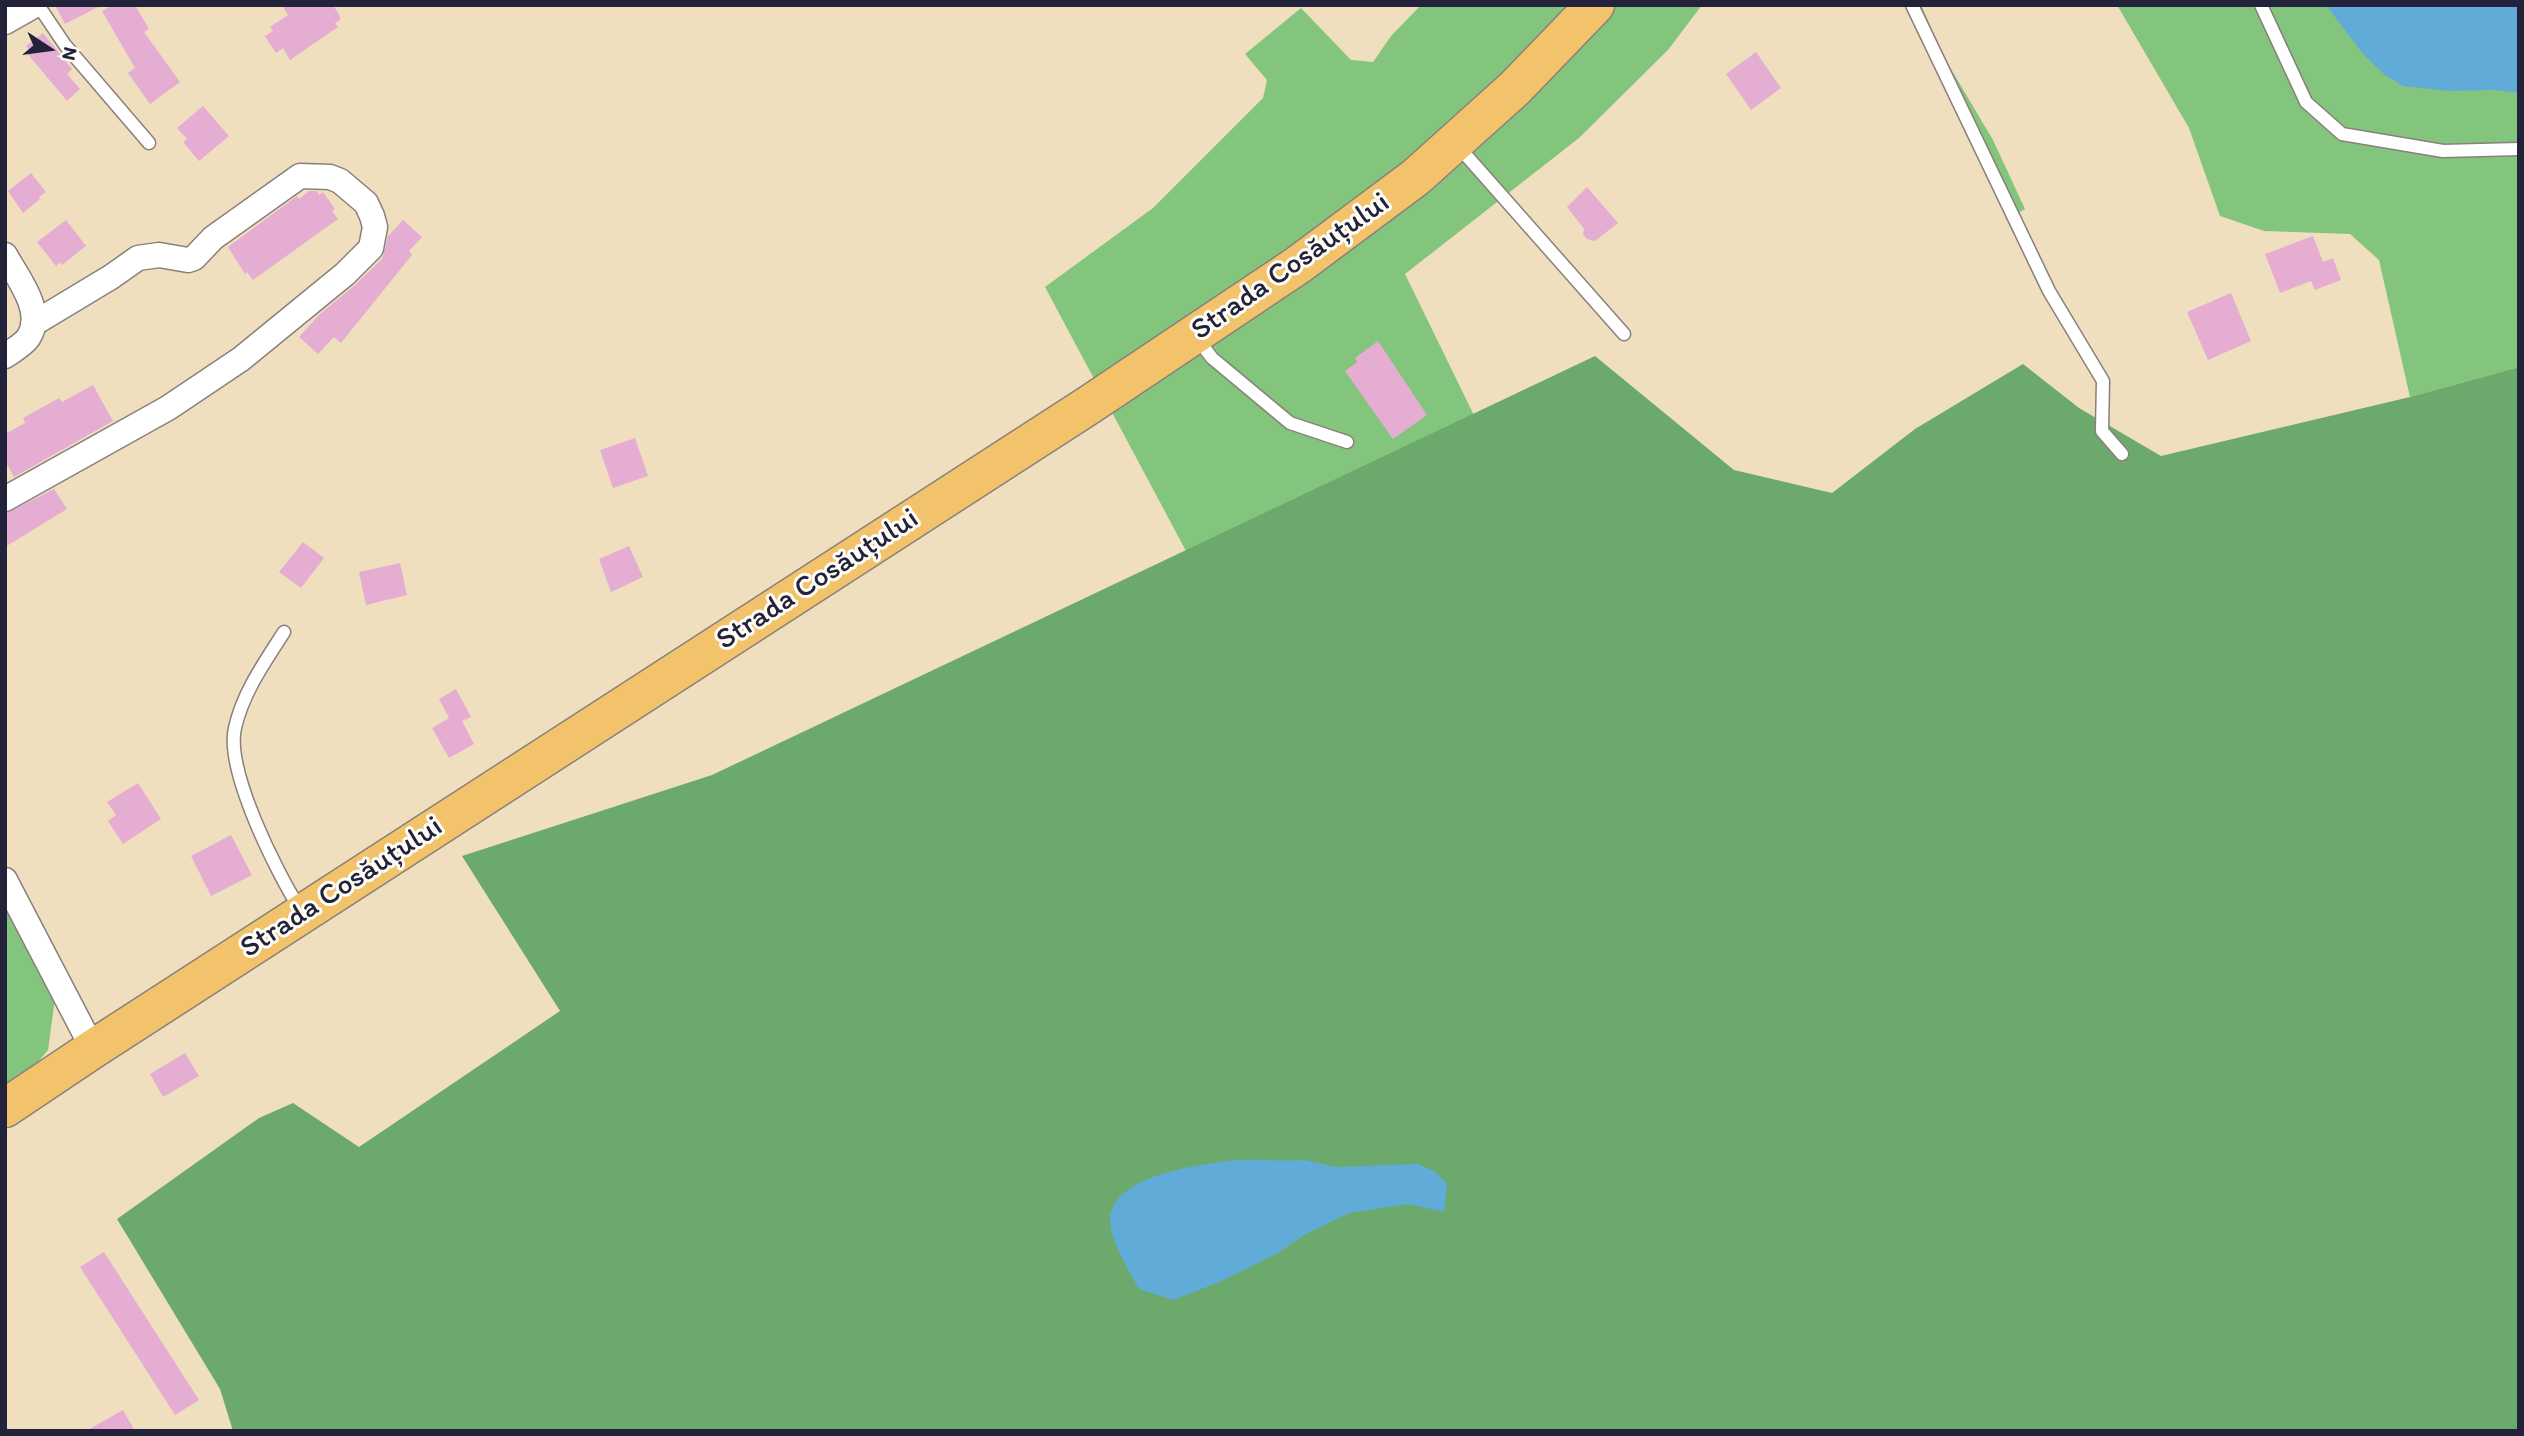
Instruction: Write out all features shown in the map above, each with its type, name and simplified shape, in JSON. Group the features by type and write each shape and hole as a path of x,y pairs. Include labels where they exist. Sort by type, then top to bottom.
{"main road":[{"name":"Strada Cosăuțului","path":"5,1108 1089,405 1357,223 1455,143 1515,88 1595,5"}],"street":[{"path":"5,22 37,5"},
{"path":"5,499 168,408 242,359 345,274 371,248 375,227 372,216 366,203 340,181 330,177 300,176 214,238 194,258 188,260 159,255 138,258 33,324"},
{"path":"5,255 33,305 33,324 27,338 5,356"},
{"path":"5,880 93,1049"}],"lane":[{"path":"37,5 58,37 149,143"},
{"path":"1912,5 2049,291 2104,381 2102,431 2122,454"},
{"path":"2261,5 2306,102 2342,134 2443,151 2519,149"},
{"path":"1455,143 1624,334"},
{"path":"1194,335 1212,358 1290,423 1348,442"},
{"path":"284,632 251,683 234,730 237,772 266,844 302,913"}],"green space":[{"path":"1421,5 1702,5 1668,50 1579,138 1405,274 1489,446 1186,551 1045,287 1153,208 1263,98 1267,80 1245,54 1301,8 1351,60 1373,62 1391,36"},
{"path":"1906,5 1921,5 1945,59 1993,140 2025,209 2008,219"},
{"path":"2117,5 2519,5 2519,367 2410,397 2379,260 2350,234 2264,231 2220,216 2189,128"},
{"path":"1595,356 1734,470 1832,493 1915,429 2023,364 2079,408 2161,456 2410,397 2519,367 2519,1431 233,1431 220,1389 117,1219 259,1118 293,1103 359,1147 560,1011 462,856 712,775"},
{"path":"5,897 55,999 48,1050 37,1063 5,1084"}],"water":[{"path":"2326,5 2519,5 2519,93 2494,90 2449,91 2403,86 2385,75 2363,54"},
{"path":"1239,1160 1305,1160 1336,1167 1418,1164 1434,1171 1447,1184 1444,1212 1408,1204 1349,1213 1304,1235 1278,1253 1217,1283 1173,1300 1139,1289 1121,1256 1111,1229 1114,1206 1124,1193 1157,1176 1197,1166"}],"building":[{"path":"55,5 102,5 65,24"},
{"path":"113,5 135,5 149,29 144,32 180,82 150,104 128,73 135,68 102,11"},
{"path":"282,5 333,5 340,16 340,20 335,23 338,27 290,60 283,48 276,53 265,36 273,31 270,27 288,15"},
{"path":"43,33 72,69 67,74 80,89 67,101 26,52 29,50 26,46"},
{"path":"1756,52 1781,88 1751,110 1726,74"},
{"path":"203,106 229,136 199,161 183,142 187,139 177,128"},
{"path":"31,173 46,192 23,213 8,191"},
{"path":"1587,187 1618,223 1595,241 1587,239 1583,234 1584,229 1567,207"},
{"path":"309,191 317,191 319,195 323,192 335,209 332,211 338,219 253,280 247,272 245,274 228,247 297,196 299,199"},
{"path":"66,220 86,246 62,265 60,262 56,266 37,242"},
{"path":"403,220 422,237 409,251 412,255 341,343 334,337 318,354 299,337 320,314 382,259 388,236"},
{"path":"2313,236 2323,262 2333,258 2341,280 2315,290 2311,281 2280,293 2265,254"},
{"path":"2231,293 2251,341 2208,360 2187,312"},
{"path":"1378,341 1427,415 1393,439 1345,371 1357,362 1355,358"},
{"path":"93,385 113,421 14,477 5,461 5,434 25,423 23,418 59,398 62,402"},
{"path":"635,438 648,476 613,488 600,450"},
{"path":"54,489 67,509 5,547 5,514"},
{"path":"303,542 324,558 301,588 279,572"},
{"path":"629,546 643,577 611,592 599,559"},
{"path":"400,563 407,595 366,605 359,572"},
{"path":"456,689 471,717 462,721 474,744 449,758 432,728 449,718 439,699"},
{"path":"138,783 161,819 123,844 108,821 116,815 107,802"},
{"path":"231,835 252,875 211,896 191,856"},
{"path":"185,1053 199,1076 163,1097 150,1074"},
{"path":"104,1252 199,1400 175,1415 80,1267"},
{"path":"123,1410 135,1431 86,1431"}]}
